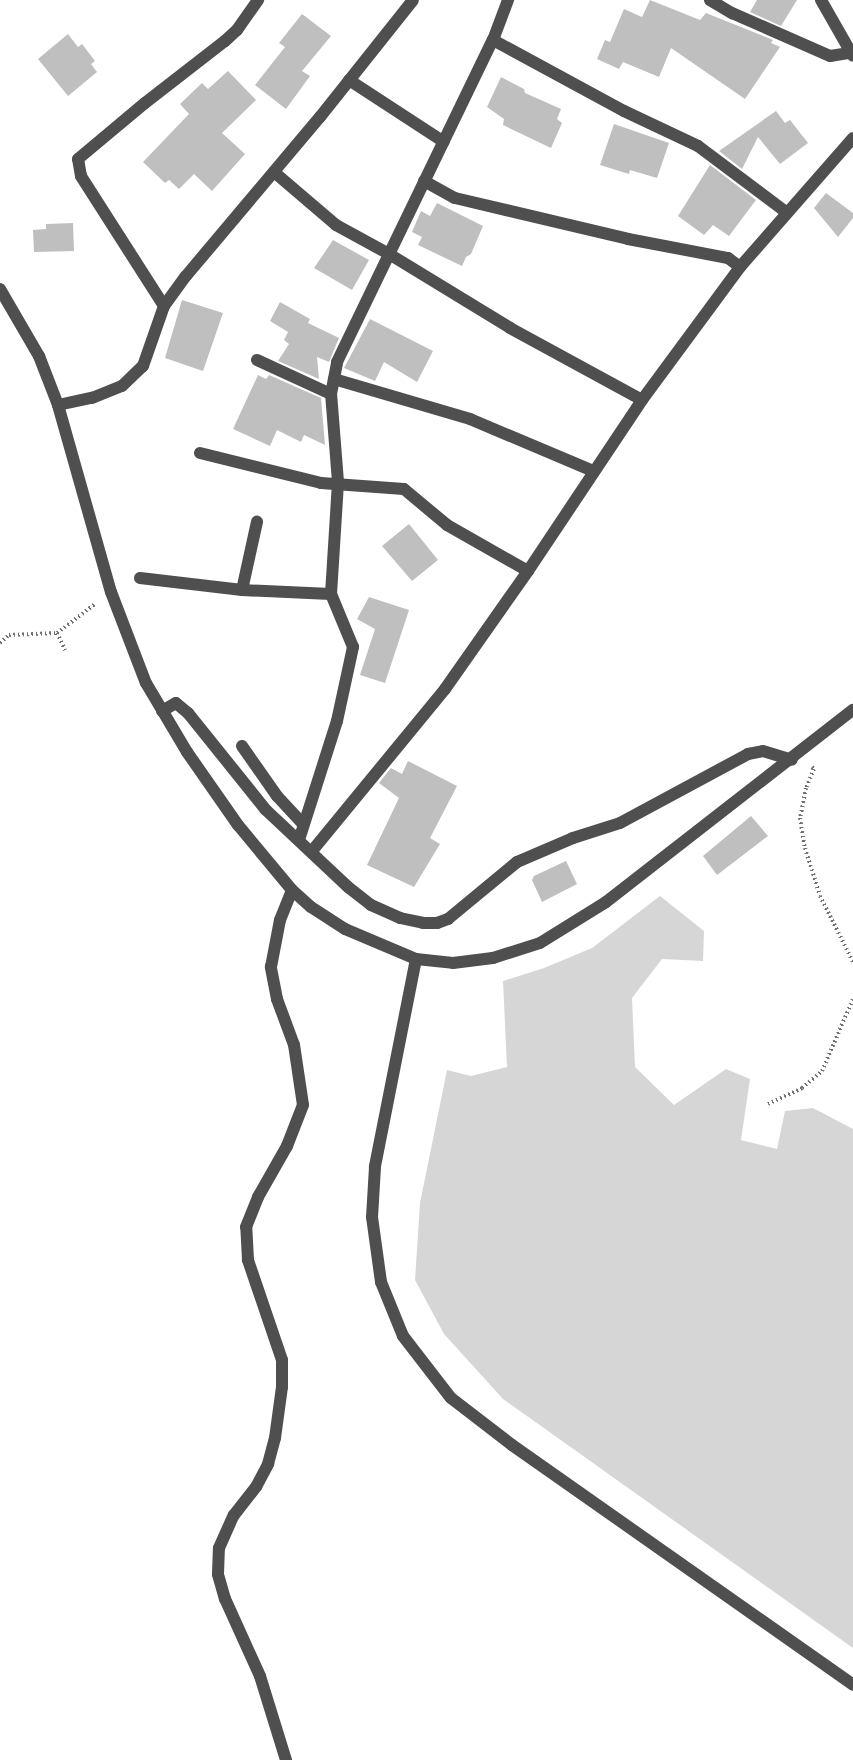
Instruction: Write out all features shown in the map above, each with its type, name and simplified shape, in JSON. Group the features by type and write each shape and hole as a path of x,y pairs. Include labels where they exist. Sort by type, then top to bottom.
{"street":[{"path":"164,306 81,176 78,159 225,41 237,30 258,0"},
{"path":"58,405 92,398 123,386 143,366 164,306 413,0"},
{"path":"299,840 337,721 352,648 331,594 338,482 331,394 337,362 493,40 508,0"},
{"path":"710,0 732,13 830,56 851,54 821,0"},
{"path":"493,40 624,111 698,146 786,212"},
{"path":"350,80 444,142"},
{"path":"312,851 445,689 528,571 592,471 642,399 740,267 853,138"},
{"path":"274,172 336,225 389,254 510,328 642,399"},
{"path":"424,181 454,198 628,239 728,258 740,267"},
{"path":"0,289 39,356 58,405 111,592 146,683 187,752 238,825 292,890 311,907 345,929 416,958 463,962 493,958 540,943 606,902 853,710"},
{"path":"257,360 331,394"},
{"path":"334,379 470,419 592,471"},
{"path":"200,453 321,483 338,482 404,489 447,525 528,571"},
{"path":"242,590 257,522"},
{"path":"140,578 242,590 331,594"},
{"path":"162,711 176,704 188,713 266,810 348,887 371,905 400,918 437,923 448,919 517,862 573,838 620,823 748,754 763,751 795,757"},
{"path":"242,746 277,796 303,824"},
{"path":"286,1760 260,1676 225,1599 218,1574 219,1548 234,1515 256,1487 268,1464 275,1438 282,1387 282,1360 248,1260 246,1227 258,1197 287,1146 303,1105 294,1045 277,999 271,967 279,920 292,890"},
{"path":"416,958 375,1167 372,1217 381,1282 403,1336 452,1398 495,1432 853,1685"}],"path":[{"path":"0,644 9,635 57,633 111,592"},
{"path":"57,633 65,650"},
{"path":"795,757 814,769 806,788 800,818 805,848 820,896 853,962"},
{"path":"768,1104 802,1088 822,1071 853,999"}],"shaded area":[{"path":"660,896 704,931 703,961 662,959 632,998 635,1067 674,1105 726,1069 750,1079 741,1140 777,1149 785,1111 813,1108 853,1129 853,1648 503,1399 444,1334 415,1280 420,1203 447,1070 471,1076 507,1067 503,981 544,968 592,948"}],"building":[{"path":"650,0 700,20 706,13 773,40 771,43 780,47 745,99 671,48 659,77 623,62 619,69 597,59 605,40 610,42 624,9 642,17"},
{"path":"757,0 797,0 781,26 750,12"},
{"path":"302,14 331,36 302,71 310,76 286,109 255,85 285,47 279,43"},
{"path":"68,34 78,47 82,44 95,61 91,64 97,72 68,96 38,59"},
{"path":"228,71 256,100 222,133 245,154 212,191 194,174 179,189 169,180 165,183 143,162 189,114 180,104 202,83 208,89"},
{"path":"501,77 524,89 525,93 561,109 557,119 562,123 551,148 503,125 504,119 487,107"},
{"path":"776,111 785,123 790,120 808,143 780,164 758,137 742,169 719,151"},
{"path":"614,124 669,143 657,178 630,170 629,174 600,165"},
{"path":"710,165 756,200 729,236 713,225 704,235 678,216"},
{"path":"826,193 853,213 853,218 838,237 814,208"},
{"path":"437,203 483,226 471,254 466,257 462,266 418,245 422,237 412,232 421,211 430,216"},
{"path":"73,223 74,251 34,252 33,230 46,229 46,224"},
{"path":"333,240 369,260 352,290 314,268"},
{"path":"182,300 223,313 203,371 165,358"},
{"path":"280,302 310,319 308,323 339,338 329,362 317,357 319,379 278,361 289,344 284,340 288,332 270,321"},
{"path":"370,319 433,351 417,382 384,362 375,381 344,368"},
{"path":"258,375 266,379 269,375 321,398 325,445 304,435 301,442 277,430 270,446 233,429"},
{"path":"409,524 438,560 412,581 382,546"},
{"path":"369,597 409,610 385,683 360,675 375,629 357,619"},
{"path":"408,761 457,786 430,838 440,844 414,887 367,865 399,798 379,783 391,768 402,774"},
{"path":"751,816 768,836 717,875 703,856"},
{"path":"566,861 577,884 542,902 532,880 534,876"}]}
